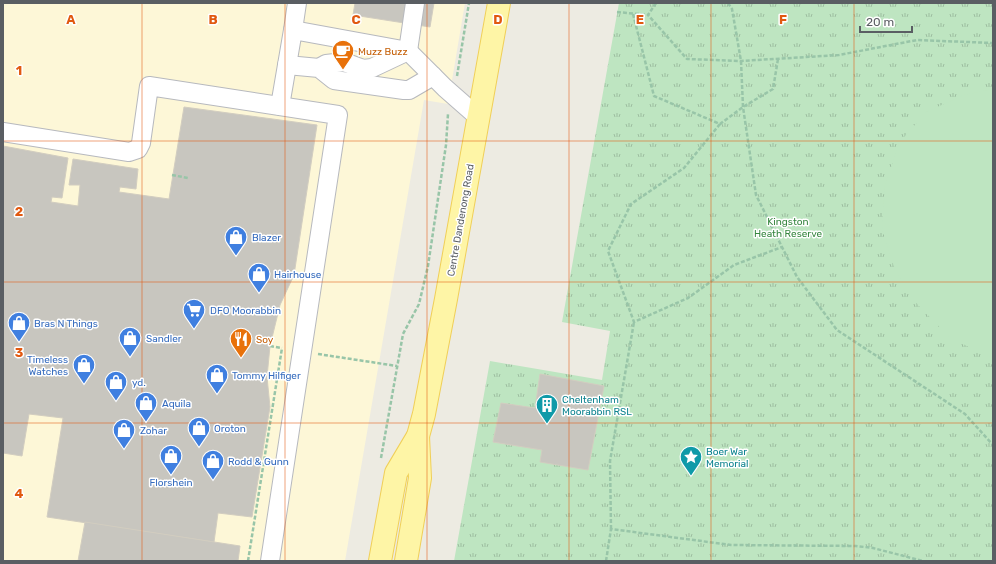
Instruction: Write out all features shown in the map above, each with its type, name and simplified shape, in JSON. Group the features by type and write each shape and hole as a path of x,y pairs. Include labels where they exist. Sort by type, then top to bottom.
{"main road":[{"name":"Centre Dandenong Road","path":"406,561 420,478 418,436 429,389 499,3"},
{"name":"Centre Dandenong Road","path":"380,561 396,473 418,436"}],"lane":[{"path":"280,106 297,3"},
{"path":"408,51 415,3"},
{"path":"293,30 408,51 478,117"},
{"path":"319,68 326,64 348,62 367,69 408,51"},
{"path":"287,65 319,68 334,80 404,90 408,90 433,76"},
{"path":"3,132 129,152 138,149 141,142 149,86 338,115 270,561"}],"path":[{"path":"380,464 402,334 419,304 428,266 446,145 448,107 451,92 458,73 469,3"},
{"path":"648,16 656,3"},
{"path":"728,3 732,9 741,61 743,107 756,195 797,277 837,330 965,414 993,445"},
{"path":"617,12 648,16 688,59 741,61 838,55 917,40 993,42"},
{"path":"633,14 654,96 720,124"},
{"path":"606,561 611,529 610,461 634,322 608,251 631,204 684,168 720,124 743,107 773,89 778,59"},
{"path":"172,175 188,178"},
{"path":"634,322 688,298 734,265 782,246"},
{"path":"270,346 397,366"},
{"path":"248,561 282,348"},
{"path":"611,529 731,545 856,546 873,548 923,561"}],"shaded area":[{"name":"DFO Moorabbin","path":"3,3 465,3 448,104 424,100 345,561 3,561"}],"green space":[{"name":"Kingston Heath Reserve","path":"619,3 993,3 993,561 454,561 490,361 602,380 610,331 562,322"},
{"path":"993,89 993,358 949,337 918,305 895,270 882,229 885,186 899,143 926,112 964,95"}],"building":[{"path":"355,3 434,3 430,27 353,15"},
{"path":"184,107 317,125 294,275 280,305 270,346 267,377 270,407 252,517 218,513 214,542 47,517 63,418 29,414 22,456 3,453 3,146 68,158 62,198 52,197 51,202 78,206 80,185 69,185 73,159 138,169 136,189 120,187 119,192 169,199"},
{"name":"Cheltenham Moorabbin RSL","path":"540,374 604,386 588,470 540,462 542,450 493,442 501,403 535,408"},
{"path":"85,522 240,546 238,561 78,561"}],"place":[{"name":"Muzz Buzz","path":"343,70"},
{"name":"Blazer","path":"236,256"},
{"name":"Hairhouse","path":"259,294"},
{"name":"DFO Moorabbin","path":"194,330"},
{"name":"Bras N Things","path":"19,342"},
{"name":"Sandler","path":"130,358"},
{"name":"Soy","path":"241,358"},
{"name":"Timeless Watches","path":"84,384"},
{"name":"Tommy Hilfiger","path":"217,394"},
{"name":"yd.","path":"116,402"},
{"name":"Aquila","path":"146,422"},
{"name":"Cheltenham Moorabbin RSL","path":"547,424"},
{"name":"Oroton","path":"199,448"},
{"name":"Zohar","path":"124,450"},
{"name":"Florshein","path":"171,476"},
{"name":"Boer War Memorial","path":"691,476"},
{"name":"Rodd & Gunn","path":"213,480"}]}
